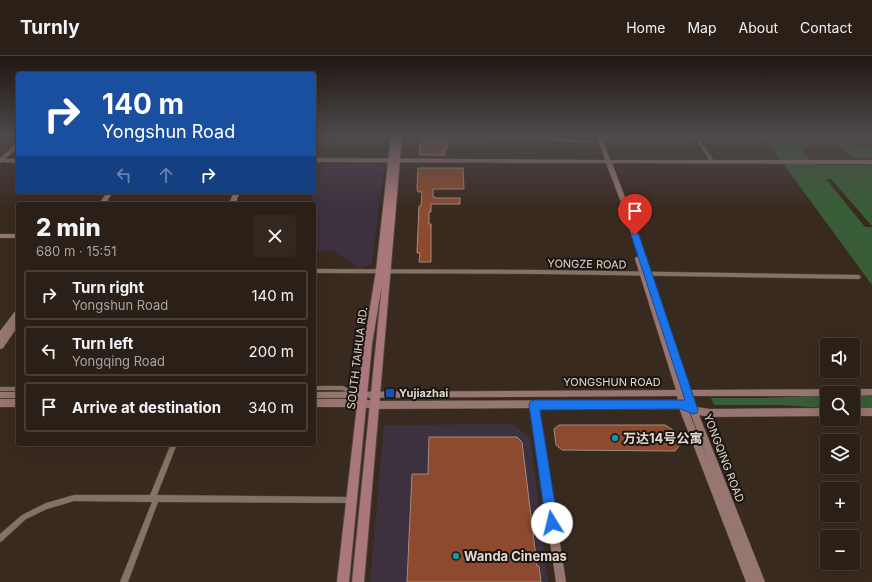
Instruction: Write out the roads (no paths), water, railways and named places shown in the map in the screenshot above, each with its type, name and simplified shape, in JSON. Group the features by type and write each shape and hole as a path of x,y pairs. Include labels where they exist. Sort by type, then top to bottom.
{"main road":[{"name":"SOUTH TAIHUA RD.","path":"358,582 375,394 383,271 394,161"},
{"name":"SOUTH TAIHUA RD.","path":"343,582 353,500 360,398 368,344 383,271"}],"street":[{"path":"0,161 16,161"},
{"path":"452,161 872,162"},
{"name":"YONGQING ROAD","path":"608,162 684,392 693,410 760,582"},
{"path":"0,236 16,236"},
{"name":"YONGZE ROAD","path":"316,271 859,277"},
{"path":"0,337 16,315"},
{"path":"0,346 16,324"},
{"path":"316,388 344,388 360,398"},
{"path":"0,389 16,389"},
{"name":"YONGSHUN ROAD","path":"360,398 375,394 757,393 805,391 872,392"},
{"name":"YONGQING ROAD","path":"684,392 682,404 752,582"},
{"path":"0,394 16,395"},
{"path":"316,394 360,398"},
{"path":"316,403 360,398"},
{"name":"YONGSHUN ROAD","path":"360,398 374,405 682,404 693,410 710,413 820,412"},
{"path":"0,403 16,403"},
{"path":"534,405 561,582"},
{"path":"860,412 872,412"},
{"path":"124,582 173,446"},
{"path":"0,539 24,517 46,506 74,498 353,500"}],"place":[{"name":"Yujiazhai","path":"390,393"},
{"name":"万达14号公寓","path":"615,438"},
{"name":"Wanda Cinemas","path":"456,556"}]}
